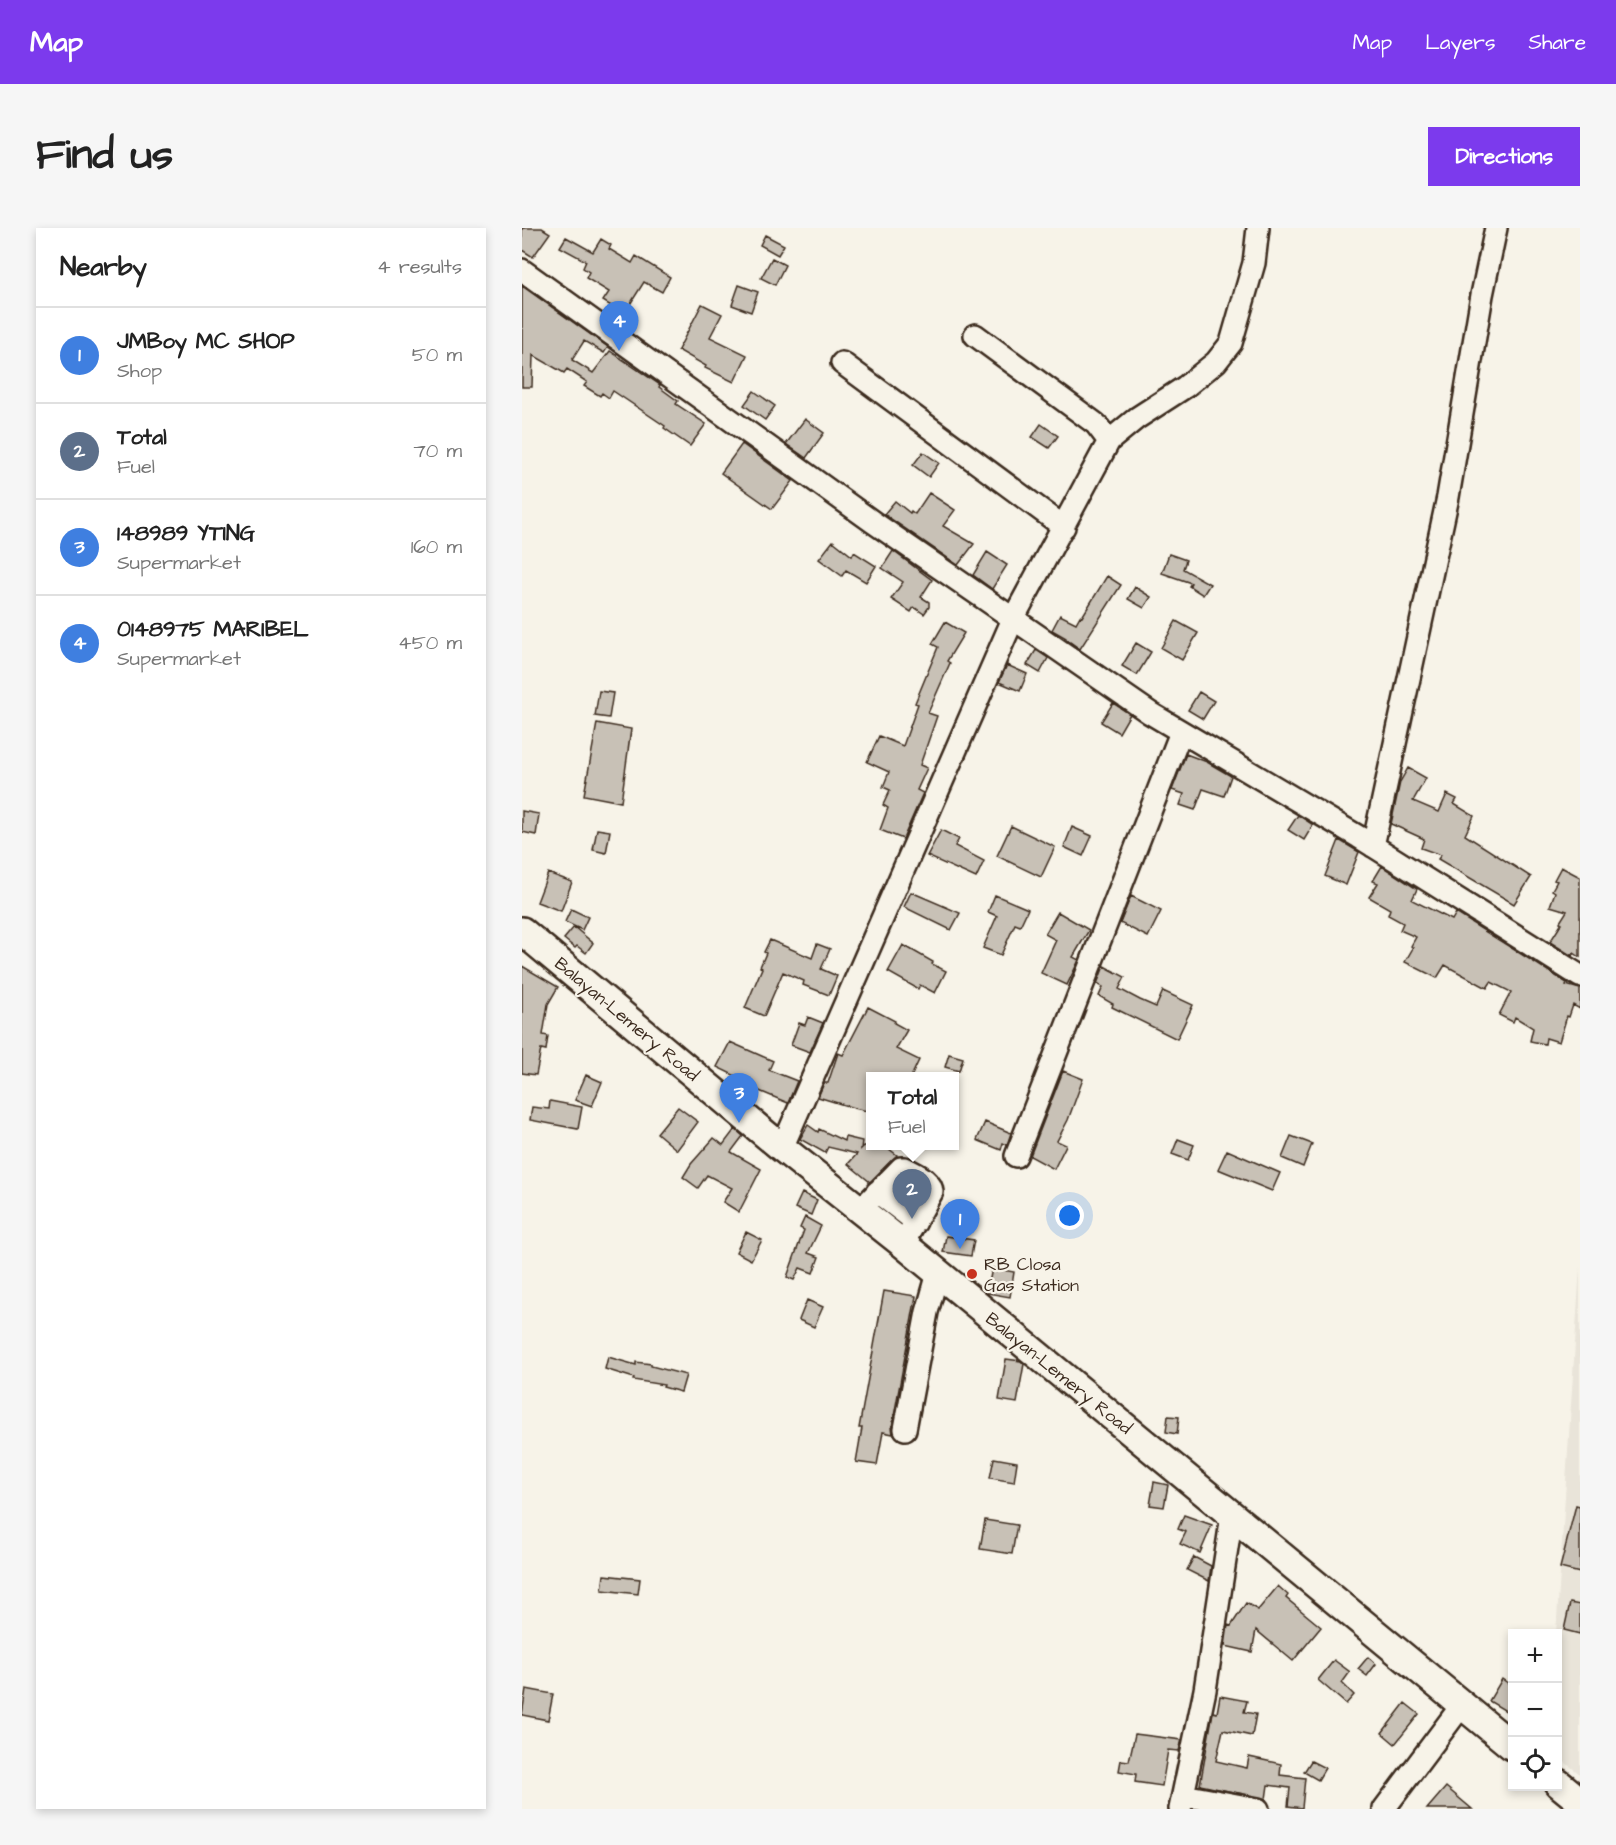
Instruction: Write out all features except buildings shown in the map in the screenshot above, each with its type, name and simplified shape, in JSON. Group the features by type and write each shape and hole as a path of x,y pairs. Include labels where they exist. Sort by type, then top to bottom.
{"main road":[{"name":"Balayan-Lemery Road","path":"522,931 782,1148 869,1201 909,1233 938,1274 1508,1743"},
{"path":"1562,1787 1580,1801"}],"street":[{"path":"782,1148 1013,619 1109,441 1137,418 1185,387 1216,362 1231,343 1254,263 1258,228"},
{"path":"1373,846 1448,497 1482,295 1496,228"},
{"path":"522,270 863,515 1150,713 1373,846 1580,976"},
{"path":"975,335 1096,424 1109,441"},
{"path":"842,363 1064,527"},
{"path":"1016,1156 1181,732"},
{"path":"869,1201 895,1173 905,1167 928,1181 932,1192 909,1233"},
{"path":"905,1428 927,1312 938,1274"},
{"path":"1232,1515 1205,1690 1182,1802 1258,1809"},
{"path":"1384,1809 1462,1704"}],"shaded area":[{"path":"1580,1267 1580,1774 1562,1760 1562,1629 1556,1629"}],"place":[{"name":"0148975 MARIBEL","path":"619,351"},
{"name":"148989 YTING","path":"739,1123"},
{"name":"Total","path":"912,1219"},
{"name":"JMBoy MC SHOP","path":"960,1249"},
{"name":"RB Closa Gas Station","path":"972,1274"}]}
